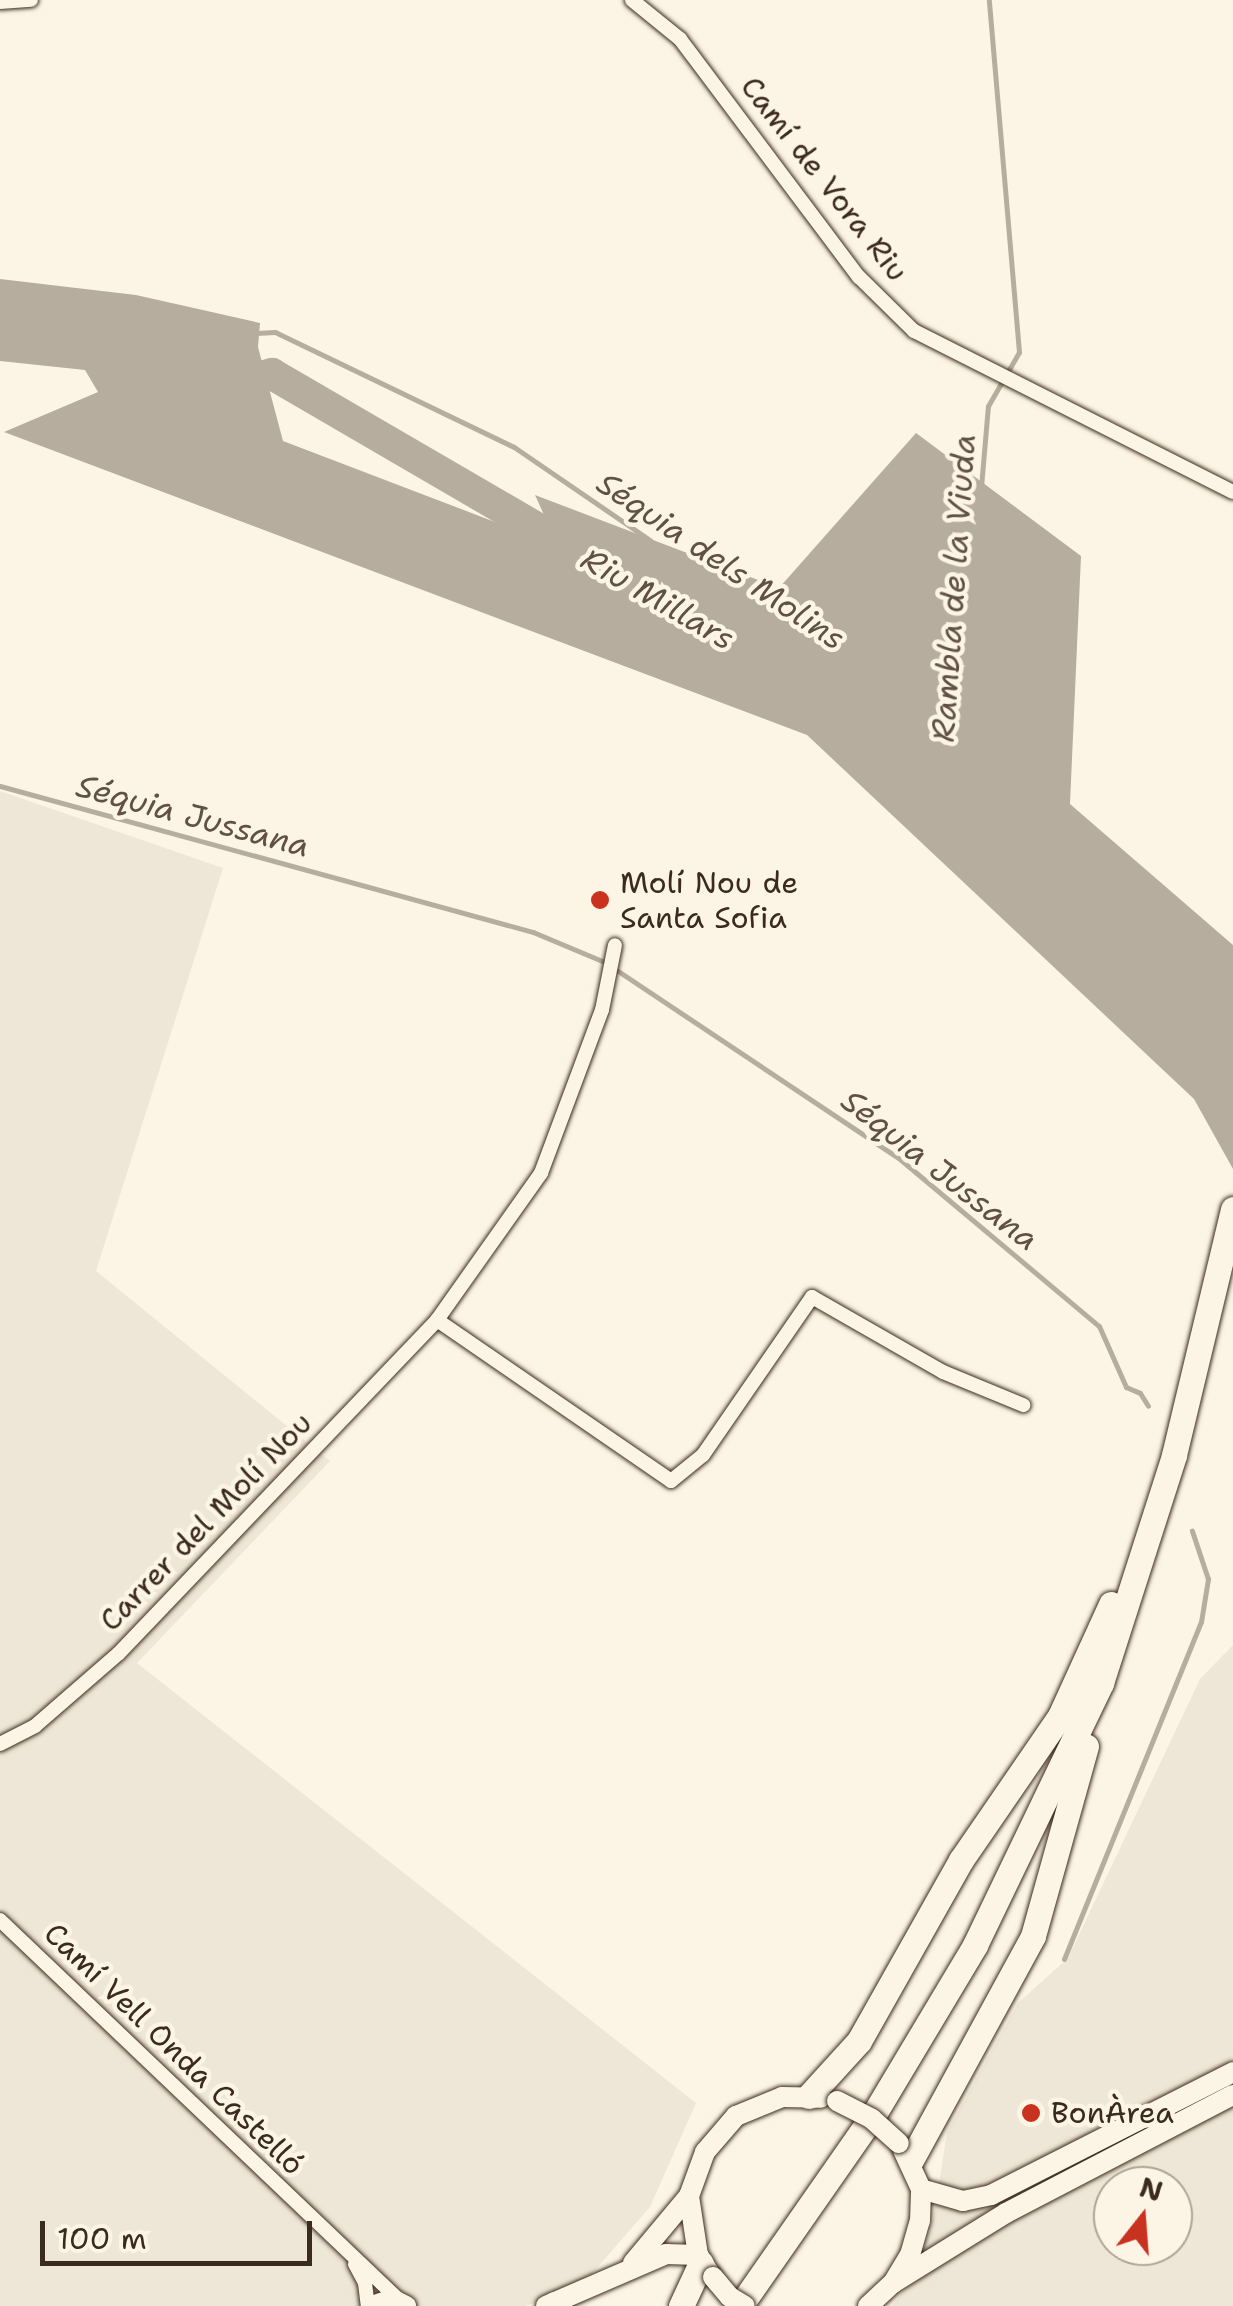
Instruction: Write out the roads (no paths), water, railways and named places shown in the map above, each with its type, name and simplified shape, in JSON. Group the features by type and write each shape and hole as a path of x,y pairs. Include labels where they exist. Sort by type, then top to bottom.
{"highway":[{"path":"742,2306 874,2114 976,1945 1101,1683 1141,1566 1205,1334 1233,1209"},
{"path":"809,2096 859,2040 960,1860 1060,1716 1097,1641 1117,1586 1141,1566"},
{"path":"905,2152 1033,1936 1065,1814 1096,1722 1101,1683"},
{"path":"681,2306 704,2265"}],"main road":[{"path":"920,2189 963,2201 991,2195 1233,2072"},
{"path":"868,2306 893,2284 1006,2213 1233,2095"},
{"path":"628,2268 688,2196 706,2152 736,2116 782,2097 809,2096 837,2101 872,2118 905,2152 920,2189 920,2221 910,2255 893,2284"},
{"path":"688,2196 704,2265 730,2298 742,2306"},
{"path":"553,2305 666,2254 704,2265"},
{"path":"370,2306 385,2299 402,2303"}],"street":[{"path":"0,2 31,0"},
{"name":"Camí de Vora Riu","path":"632,0 680,40 859,278 914,331 1233,492"},
{"name":"Carrer del Molí Nou","path":"0,1744 35,1726 118,1653 437,1320 541,1172 602,1010 615,945"},
{"path":"437,1320 672,1481 703,1455 812,1297 943,1372 1023,1404"},
{"name":"Camí Vell Onda Castelló","path":"0,1920 402,2303"},
{"name":"Camí Vell Onda Castelló","path":"353,2259 365,2282 370,2306"}],"water":[{"path":"0,279 136,295 260,323 258,347 283,441 558,546 535,495 779,588 916,433 1081,556 1070,804 1233,945 1233,1169 1194,1099 807,735 4,432 98,392 85,370 0,361"}],"waterway":[{"name":"Rambla de la Viuda","path":"981,487 988,406 1019,352 989,0"},
{"name":"Séquia dels Molins","path":"256,333 275,332 514,447 650,540"},
{"name":"Riu Millars","path":"221,387 272,374 595,562"},
{"name":"Séquia Jussana","path":"0,786 533,932 602,961"},
{"name":"Séquia Jussana","path":"618,971 901,1160 1099,1326 1126,1387 1140,1393 1148,1406"},
{"name":"Séquia Jussana","path":"1064,1959 1201,1622 1208,1579 1192,1531"}],"place":[{"name":"Molí Nou de Santa Sofia","path":"600,900"},
{"name":"BonÀrea","path":"1031,2113"}]}
